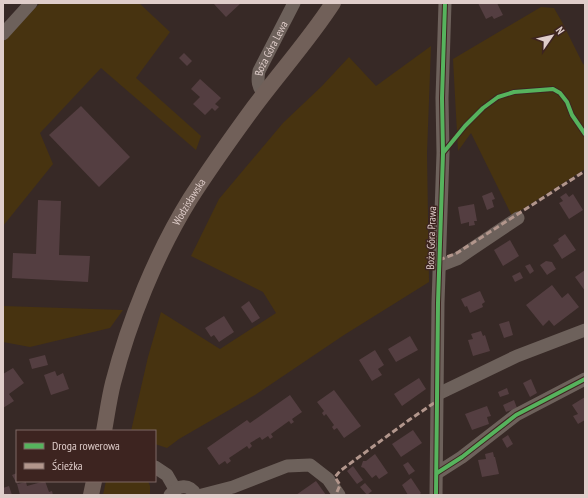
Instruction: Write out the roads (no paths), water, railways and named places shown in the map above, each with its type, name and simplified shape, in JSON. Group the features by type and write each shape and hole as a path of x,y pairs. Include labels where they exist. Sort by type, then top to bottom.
{"main road":[{"name":"Wodzisławska","path":"104,430 113,384 129,332 157,261 190,200 234,135 264,94 298,52 333,3"},
{"path":"91,495 94,482"}],"street":[{"path":"3,34 31,3"},
{"name":"Boża Góra Lewa","path":"264,94 258,86 257,80 259,72 294,3"},
{"name":"Boża Góra Prawa","path":"436,495 439,266 443,153 442,98 445,3"},
{"name":"Boża Góra Prawa","path":"439,266 457,259 518,218"},
{"path":"438,394 517,356 585,330"},
{"path":"437,473 462,457 516,415 585,379"},
{"path":"202,495 234,487 287,466 310,465 328,479 339,495"},
{"path":"156,468 166,475 173,492 185,486 190,488 196,495"}]}
